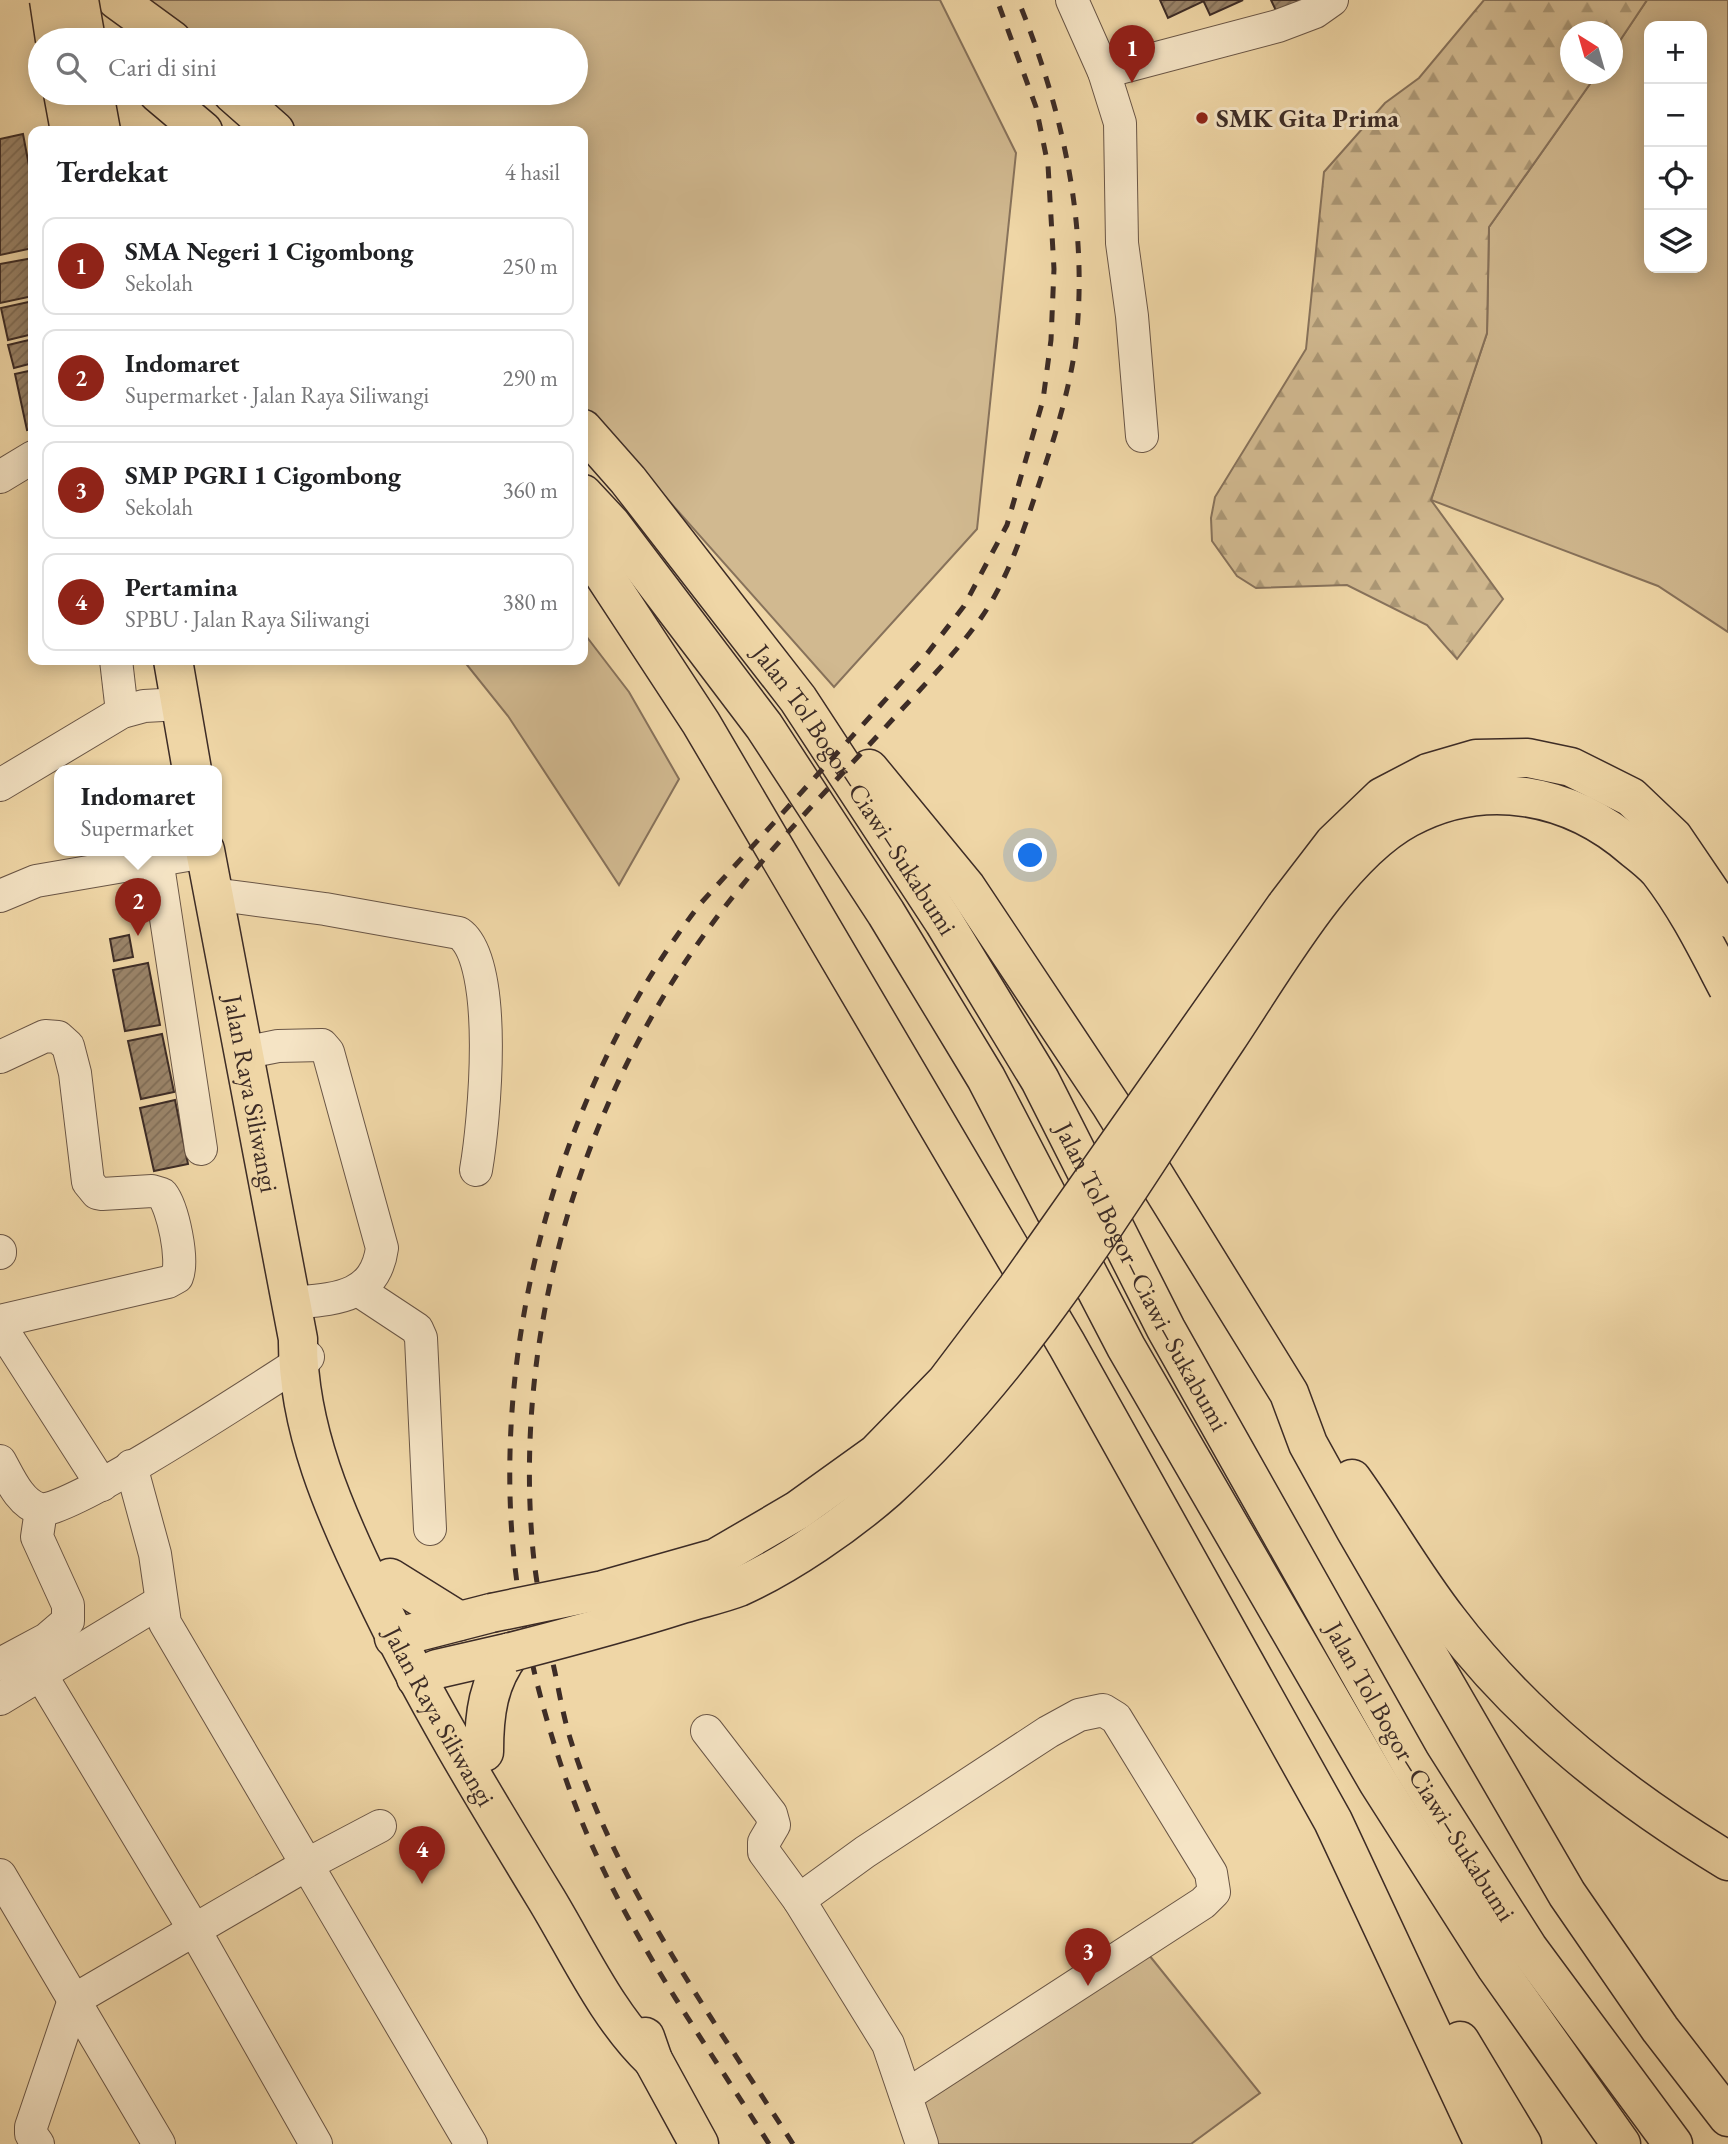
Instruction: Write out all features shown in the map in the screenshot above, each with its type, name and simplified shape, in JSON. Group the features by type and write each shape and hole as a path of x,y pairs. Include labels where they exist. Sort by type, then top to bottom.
{"highway":[{"path":"48,0 53,28"},
{"path":"48,0 82,28"},
{"path":"79,0 84,28"},
{"path":"117,0 156,28"},
{"path":"66,105 69,126"},
{"path":"96,105 100,126"},
{"path":"173,105 197,126"},
{"path":"246,105 269,126"},
{"name":"Jalan Tol Bogor–Ciawi–Sukabumi","path":"588,435 628,480 798,699 944,922 1040,1080 1166,1329 1411,1763 1528,1948 1673,2144"},
{"name":"Jalan Tol Bogor–Ciawi–Sukabumi","path":"588,499 611,524 764,726 886,913 986,1078 1126,1347 1378,1782 1496,1967 1621,2144"},
{"path":"588,550 701,723 1067,1345 1333,1821 1485,2144"},
{"path":"174,665 191,765"},
{"path":"798,699 847,742 965,887 1111,1105 1289,1392 1374,1508 1447,1619 1513,1698 1577,1757 1657,1818 1728,1861"},
{"path":"406,1635 475,1617 603,1590 716,1558 798,1510 876,1454 946,1382 1017,1288 1285,907 1334,843 1382,797 1428,773 1476,759 1528,758 1571,767 1631,797 1673,837 1728,918"},
{"path":"427,1673 627,1622 739,1587 817,1542 885,1491 965,1411 1064,1282 1304,925 1351,865 1405,819 1439,804 1480,794 1524,795 1570,807 1615,832 1657,868 1691,919 1728,988"},
{"name":"Jalan Raya Siliwangi","path":"206,856 299,1340 306,1413 330,1494 353,1551 427,1673 486,1801 604,1996 635,2041 653,2060"},
{"name":"Jalan Raya Siliwangi","path":"299,1340 390,1578 406,1635"},
{"path":"1289,1392 1315,1456 1567,1894 1660,2029 1728,2117"},
{"path":"390,1578 475,1617"},
{"path":"484,1752 488,1696 495,1676 511,1652"},
{"name":"Jalan Raya Siliwangi","path":"427,1673 484,1752 608,1962 653,2060 699,2144"},
{"path":"1402,1965 1435,2005 1522,2144"}],"street":[{"path":"1072,0 1104,72 1120,123 1122,243 1132,316 1142,436"},
{"path":"1104,72 1278,26 1314,12 1332,0"},
{"path":"0,477 28,460"},
{"path":"117,665 122,712"},
{"path":"0,786 122,712 144,706 181,704"},
{"path":"3,887 175,856"},
{"path":"157,859 201,1149"},
{"path":"213,894 325,909 458,933 465,937 478,964 485,996 485,1069 476,1170"},
{"path":"0,1057 45,1035 58,1037 68,1046 75,1073 88,1182 97,1193 102,1194 152,1191 162,1194 170,1210 180,1266 177,1277 168,1282 0,1324 102,1485"},
{"path":"0,1461 26,1502 41,1510 56,1508 102,1485 299,1340 327,1299 358,1290 379,1267 382,1248 332,1060 322,1045 315,1044 278,1046 243,1053"},
{"path":"358,1290 417,1329 421,1338 430,1529"},
{"path":"131,1466 155,1554 160,1602 170,1633 471,2144"},
{"path":"0,1664 47,1639 68,1621 68,1605 37,1537 41,1510"},
{"path":"0,1699 160,1602"},
{"path":"41,1675 194,1931 316,2144"},
{"path":"799,1900 864,1852 1048,1732 1079,1715 1098,1709 1116,1718 1211,1873 1214,1892 1203,1903 906,2095"},
{"path":"707,1731 771,1814 774,1825 764,1842 764,1852 799,1900 880,2028 896,2061 922,2144"},
{"path":"38,2144 31,2134 31,2127 74,2000 306,1865 380,1826"},
{"path":"0,1875 159,2144"}],"green space":[{"path":"141,0 940,0 1016,153 977,529 834,687 661,492 588,414 588,126 292,126 268,105 588,105 588,28 177,28"},
{"path":"1484,0 1647,0 1623,36 1623,21 1560,21 1560,84 1590,84 1489,227 1487,333 1431,500 1503,599 1457,659 1427,625 1347,585 1256,588 1237,576 1212,541 1211,518 1215,497 1306,349 1324,172 1385,103 1419,78"},
{"path":"1647,0 1728,0 1728,632 1658,586 1431,500 1487,333 1489,227 1590,84 1623,84 1623,36"},
{"path":"588,639 629,692 679,779 619,885 508,716 467,665 588,665"},
{"path":"1149,1955 1260,2093 1191,2144 937,2144 919,2106"}],"building":[{"path":"1160,0 1203,0 1204,1 1168,18"},
{"path":"1203,0 1243,0 1210,15"},
{"path":"1271,0 1316,0 1279,17"},
{"path":"23,134 28,160 28,249 0,255 0,139"},
{"path":"28,259 28,297 0,303 0,264"},
{"path":"28,302 28,335 8,340 1,308"},
{"path":"28,340 28,364 14,368 8,345"},
{"path":"28,371 28,430 27,430 15,374"},
{"path":"129,935 133,957 114,961 110,939"},
{"path":"148,963 160,1025 125,1031 113,970"},
{"path":"162,1034 174,1092 141,1099 128,1041"},
{"path":"175,1100 188,1164 154,1171 140,1108"}],"railway":[{"path":"769,2144 688,2019 613,1890 564,1774 534,1669 518,1590 510,1501 512,1411 523,1319 543,1229 571,1140 607,1056 650,976 701,903 926,655 964,606 1007,525 1043,400 1051,340 1054,269 1048,165 1036,107 997,0"},
{"path":"793,2144 698,1997 639,1897 589,1793 570,1738 533,1555 530,1459 535,1379 547,1299 566,1220 592,1143 624,1069 662,998 706,932 751,874 972,630 991,603 1027,521 1072,367 1079,304 1079,259 1069,171 1060,127 1048,84 1018,0"}],"place":[{"name":"SMA Negeri 1 Cigombong","path":"1132,83"},
{"name":"SMK Gita Prima","path":"1202,118"},
{"name":"Indomaret","path":"138,936"},
{"name":"Pertamina","path":"422,1884"},
{"name":"SMP PGRI 1 Cigombong","path":"1088,1986"}]}
